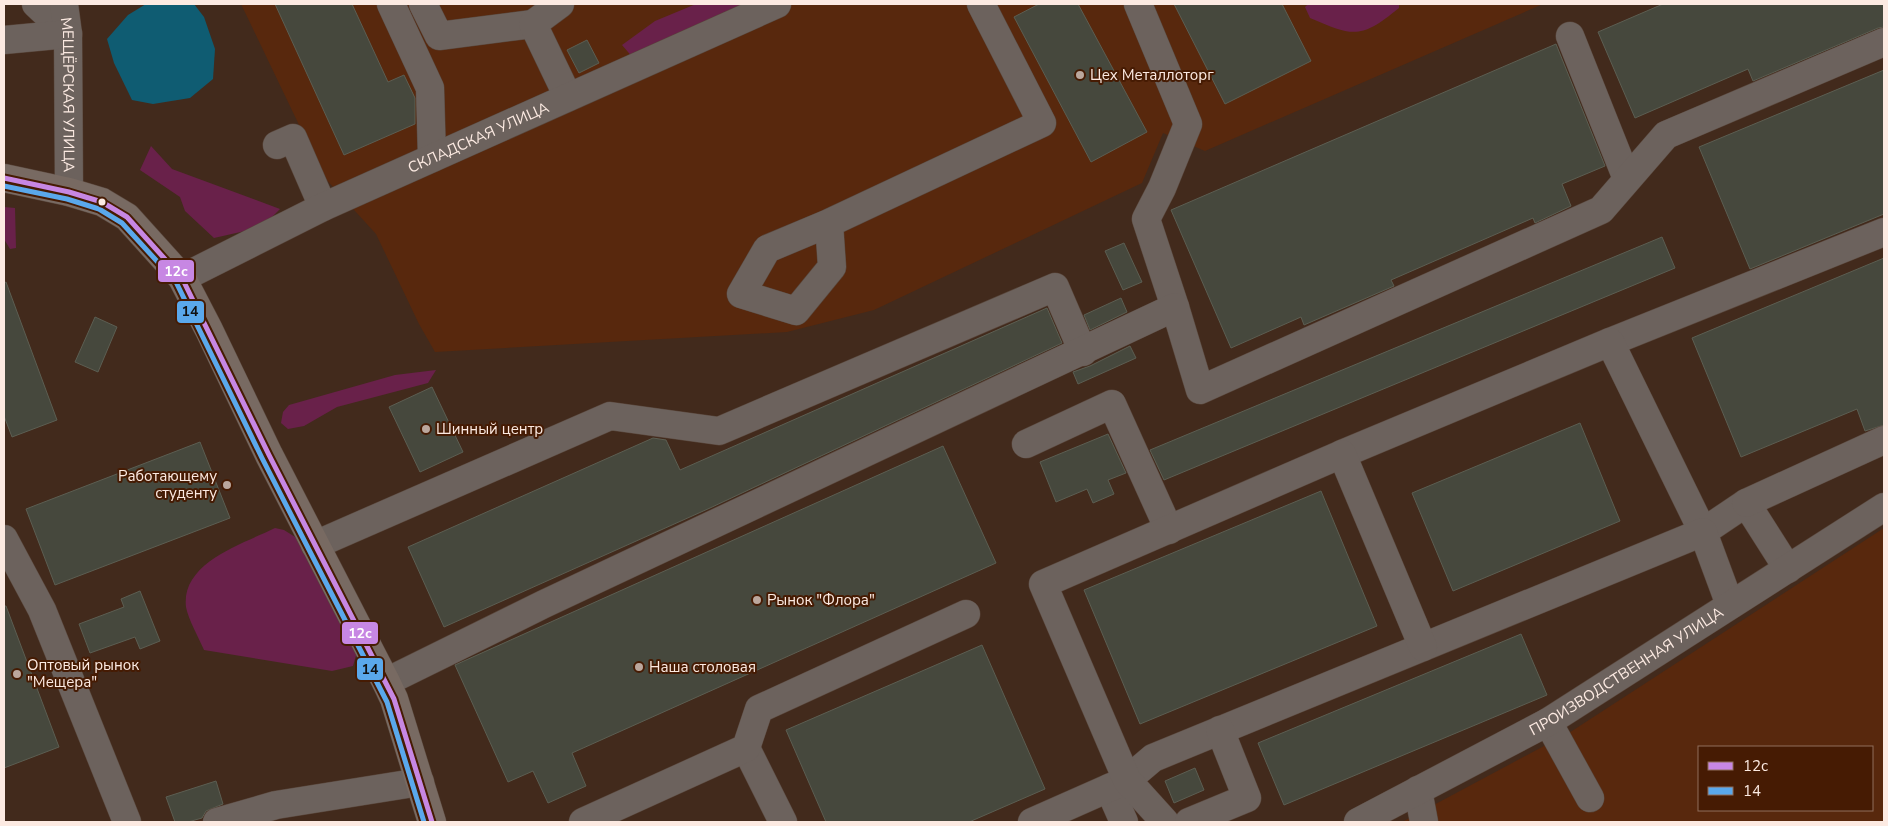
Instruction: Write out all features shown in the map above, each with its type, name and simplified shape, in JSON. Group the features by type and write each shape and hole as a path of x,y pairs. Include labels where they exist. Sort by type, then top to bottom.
{"main road":[{"path":"4,178 69,192"},
{"name":"МЕЩЁРСКАЯ УЛИЦА","path":"69,192 102,202 127,217 182,278 269,455 394,699 432,822"}],"street":[{"path":"36,4 68,34"},
{"name":"МЕЩЁРСКАЯ УЛИЦА","path":"64,4 68,34 69,192"},
{"path":"391,4 430,88 432,158"},
{"path":"423,4 439,36 533,24 560,4"},
{"name":"СКЛАДСКАЯ УЛИЦА","path":"182,278 323,207 777,4"},
{"path":"829,223 1042,123 981,4"},
{"path":"1138,4 1188,124 1162,188 1146,219 1200,390 1601,210 1666,135 1884,42"},
{"path":"533,24 568,97"},
{"path":"4,40 68,34"},
{"path":"1570,36 1628,179"},
{"path":"277,145 293,138 323,207"},
{"path":"1124,822 1118,784 1043,584 1342,454 1610,342 1884,232"},
{"path":"316,545 610,416 719,431 1055,287 1083,352"},
{"path":"386,682 544,604 1083,352 1175,307"},
{"path":"1610,342 1703,532 1730,606"},
{"path":"1026,444 1112,404 1169,530"},
{"path":"1032,822 1118,784 1153,758 1703,532 1746,503 1884,440"},
{"path":"1342,454 1423,647"},
{"path":"1746,503 1788,569"},
{"name":"ПРОИЗВОДСТВЕННАЯ УЛИЦА","path":"1358,822 1548,722 1884,507"},
{"path":"4,539 42,610 127,822"},
{"path":"783,822 746,748 759,709 966,614"},
{"path":"1548,722 1590,798"},
{"path":"1189,822 1247,798 1220,730"},
{"path":"583,822 746,748"},
{"path":"217,822 276,805 420,782"},
{"path":"1118,784 1165,822"},
{"path":"1418,790 1424,822"}],"shaded area":[{"path":"241,4 1543,4 1205,151 1163,133 1142,183 874,310 787,332 435,352 419,324 376,234 324,177"},
{"path":"696,4 746,4 634,59 622,45 655,21"},
{"path":"1308,4 1399,4 1399,8 1375,25 1357,32 1337,29 1310,18 1305,7"},
{"path":"151,146 172,169 280,209 262,227 214,238 185,211 180,197 140,170"},
{"path":"4,207 15,208 16,248 10,249 4,239"},
{"path":"436,370 428,383 337,407 304,426 288,429 281,423 283,412 289,405 395,375"},
{"path":"275,528 284,530 300,540 357,652 353,666 332,671 204,650 191,623 186,607 187,591 193,578 204,566 231,548"},
{"path":"1884,528 1884,822 1402,822 1572,731"}],"water":[{"path":"146,4 194,4 204,17 215,49 213,79 190,98 153,104 132,100 114,63 107,39 128,15"}],"building":[{"path":"275,4 352,4 388,82 404,75 415,98 415,124 344,155"},
{"name":"Цех Металлоторг","path":"1039,4 1078,4 1147,132 1091,162 1014,17"},
{"path":"1174,4 1282,4 1311,61 1225,104"},
{"path":"1663,4 1884,4 1884,27 1753,81 1748,69 1635,118 1598,32"},
{"path":"587,40 599,63 579,73 567,50"},
{"path":"1556,44 1605,166 1562,184 1571,206 1535,223 1533,218 1391,280 1394,286 1304,325 1301,317 1231,348 1171,210"},
{"path":"1884,70 1884,214 1750,269 1699,147"},
{"path":"1662,237 1675,268 1164,480 1150,450"},
{"path":"1124,243 1142,282 1123,290 1105,251"},
{"path":"1884,258 1884,425 1865,431 1857,409 1741,457 1692,338"},
{"path":"6,282 57,420 12,437 4,416 4,283"},
{"path":"1121,298 1127,312 1090,330 1084,315"},
{"path":"1047,308 1062,343 710,508 444,627 408,547 653,438 666,440 680,470"},
{"path":"95,317 117,327 98,372 75,362"},
{"path":"1130,346 1136,358 1078,384 1073,372 1090,366"},
{"name":"Шинный центр","path":"432,387 463,452 420,472 389,407"},
{"path":"1580,423 1620,521 1453,591 1412,493"},
{"path":"1108,434 1126,473 1108,480 1114,494 1093,503 1087,489 1056,502 1040,462"},
{"path":"200,442 230,518 55,585 26,509"},
{"name":"Рынок \"Флора\"","path":"943,446 996,563 572,753 586,786 548,803 533,771 508,782 455,665"},
{"path":"1321,491 1377,626 1140,724 1084,590"},
{"path":"140,591 160,641 140,649 135,637 90,653 79,624 124,607 121,599"},
{"name":"Оптовый рынок \"Мещера\"","path":"4,606 6,606 59,747 4,768"},
{"path":"1521,634 1547,695 1284,805 1258,743"},
{"path":"982,645 1045,789 969,822 826,822 786,730"},
{"path":"1195,768 1204,790 1174,803 1165,781"},
{"path":"216,781 223,804 206,811 202,818 188,822 175,822 166,797"}],"transit line":[{"name":"12с","path":"4,178 69,192 102,202 127,217 182,278 269,455 394,699 432,822"},
{"name":"14","path":"4,186 67,199 99,209 122,223 176,282 262,458 387,702 424,822"}],"place":[{"name":"Цех Металлоторг","path":"1080,75"},
{"name":"Шинный центр","path":"426,429"},
{"name":"Работающему студенту","path":"227,485"},
{"name":"Рынок \"Флора\"","path":"757,600"},
{"name":"Наша столовая","path":"639,667"},
{"name":"Оптовый рынок \"Мещера\"","path":"17,674"}]}
